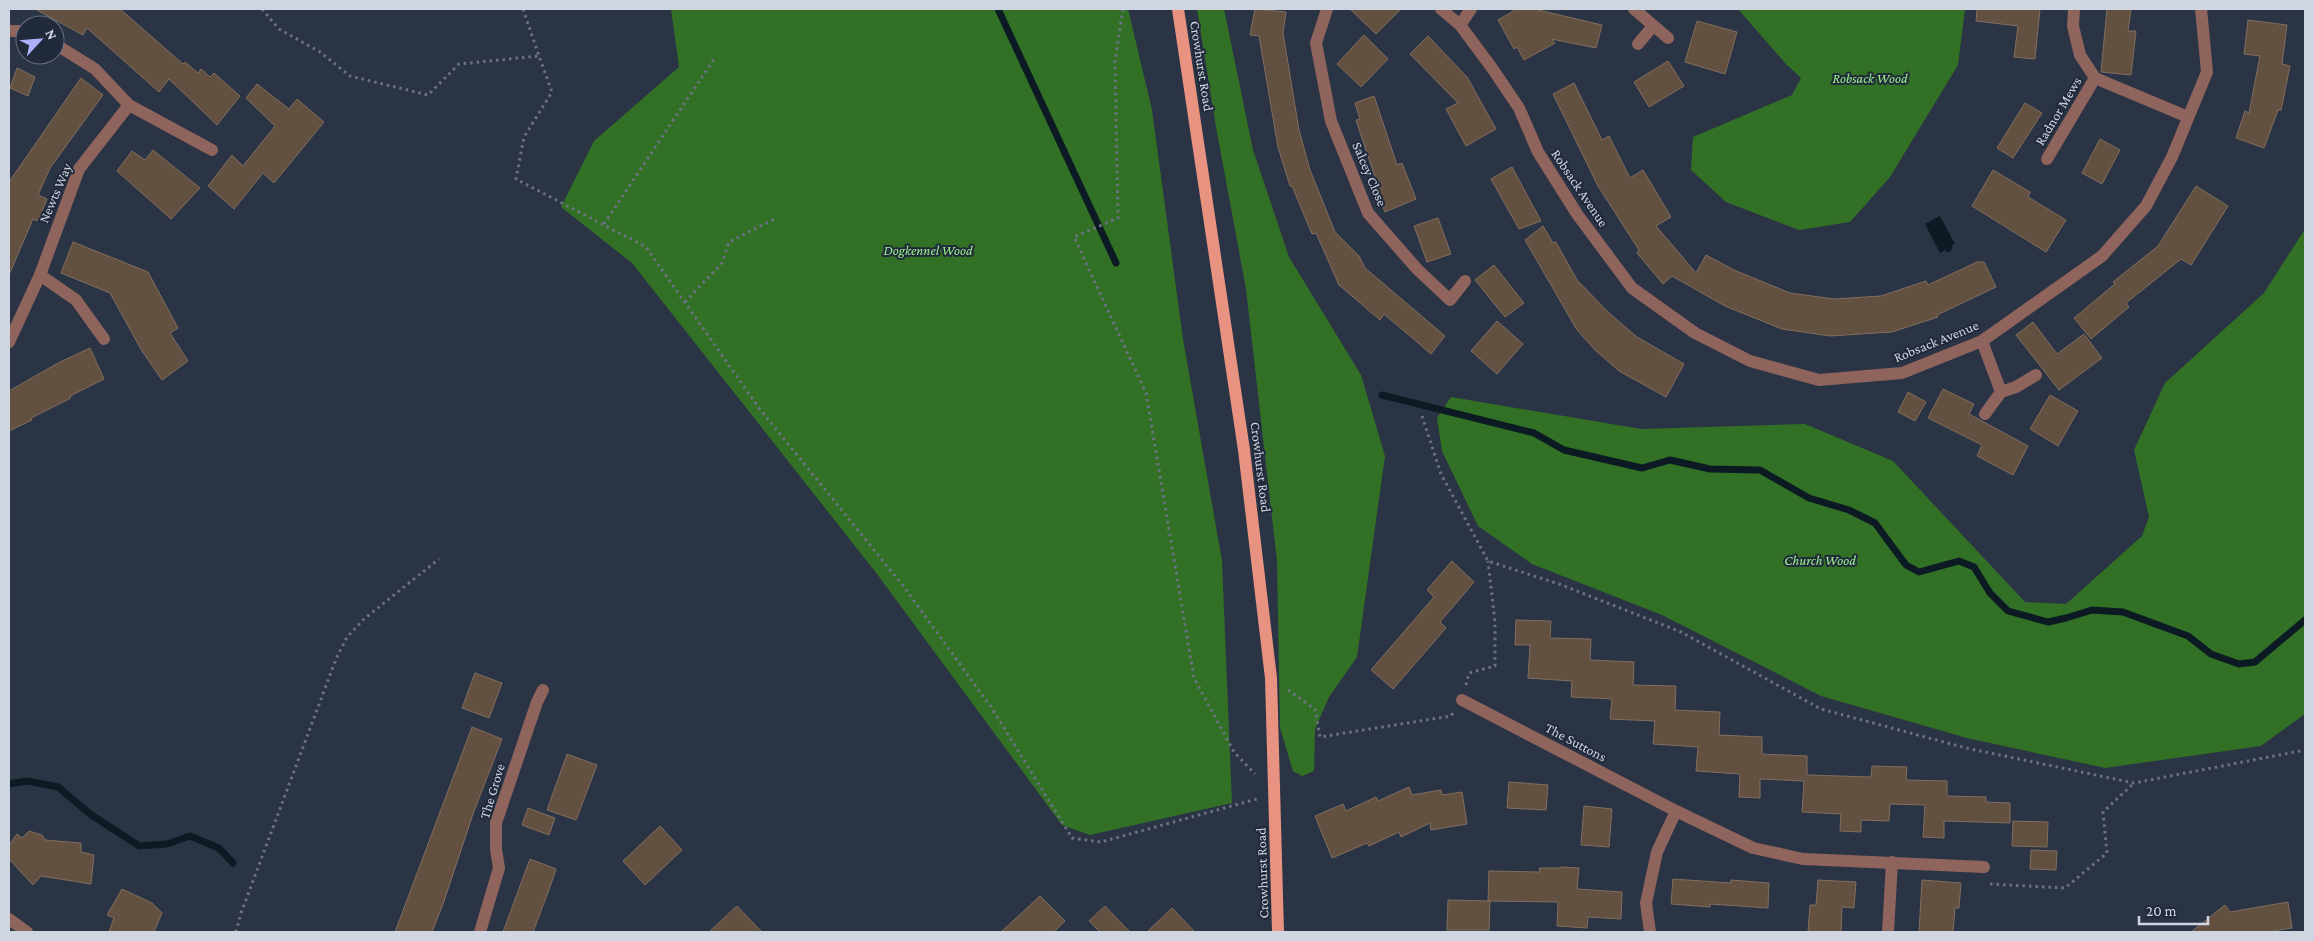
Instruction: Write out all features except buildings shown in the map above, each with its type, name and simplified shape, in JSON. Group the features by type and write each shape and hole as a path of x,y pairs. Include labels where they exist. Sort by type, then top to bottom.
{"main road":[{"name":"Crowhurst Road","path":"1178,9 1244,450 1271,678 1278,932"}],"street":[{"name":"Salcey Close","path":"1328,9 1316,43 1331,121 1368,213 1416,269 1450,300 1465,281"},
{"name":"Robsack Avenue","path":"1441,9 1460,25 1519,108 1538,152 1577,214 1632,288 1695,333 1750,361 1819,380 1902,373 1982,341 2102,256 2146,206 2172,157 2207,72 2202,9"},
{"path":"1460,25 1471,9"},
{"path":"1634,9 1668,38"},
{"path":"2074,9 2073,26 2080,55 2095,78 2188,116"},
{"path":"1638,44 1654,26"},
{"path":"65,50 95,69 129,106 212,150"},
{"name":"Radnor Mews","path":"2046,160 2095,78"},
{"name":"Newts Way","path":"9,342 40,275 79,169 129,106"},
{"path":"40,275 76,300 104,339"},
{"path":"1982,341 2001,392"},
{"path":"1985,414 2001,392 2016,387 2036,375"},
{"name":"The Grove","path":"480,932 499,868 496,849 496,823 537,702 543,690"},
{"name":"The Suttons","path":"1462,700 1676,811 1753,848 1803,858 1984,867"},
{"path":"1650,932 1646,903 1657,852 1676,811"},
{"path":"1888,932 1892,862"},
{"path":"9,919 27,932"}],"path":[{"path":"262,9 279,29 320,52 350,76 428,95 459,64 539,56"},
{"path":"523,9 552,92 524,137 516,179 646,247 759,408 904,587 985,698 1072,838 1101,842 1275,794 1234,752 1194,678 1146,393 1074,237 1118,218 1115,61 1123,9"},
{"path":"604,224 714,59"},
{"path":"685,302 722,263 729,242 774,219"},
{"path":"1271,678 1315,709 1320,737 1451,716 1462,700 1469,673 1495,666 1495,622 1488,561 1441,474 1422,416"},
{"path":"236,932 241,913 336,659 347,637 364,619 439,559"},
{"path":"1488,561 1559,584 1681,632 1821,709 1966,748 2134,783 2305,750"},
{"path":"1984,867 1985,878 1990,884 2065,888 2107,853 2103,812 2134,783"}],"green space":[{"name":"Dogkennel Wood","path":"671,9 1128,9 1152,110 1183,339 1222,561 1232,803 1090,835 1062,825 877,574 632,263 561,207 594,141 679,67"},
{"path":"1197,9 1224,9 1253,150 1289,257 1361,375 1385,456 1357,657 1329,697 1315,729 1314,771 1302,776 1293,771 1280,728 1277,561 1246,289 1216,127"},
{"name":"Robsack Wood","path":"1738,9 1965,9 1958,65 1890,177 1850,222 1799,230 1726,202 1691,170 1693,137 1792,95 1801,78 1786,64"},
{"name":"Church Wood","path":"2305,229 2305,714 2261,746 2105,768 1967,738 1821,696 1662,615 1532,564 1478,526 1442,451 1437,418 1451,397 1641,429 1805,424 1893,461 2025,602 2066,604 2142,536 2149,517 2134,450 2165,383 2264,293"}],"water":[{"path":"1940,216 1955,244 1951,246 1953,249 1947,253 1945,250 1940,253 1925,224"}],"waterway":[{"path":"998,9 1116,263"},
{"path":"1382,395 1534,433 1564,450 1642,468 1670,460 1710,469 1760,470 1809,498 1849,510 1875,523 1906,565 1919,572 1959,561 1974,567 1990,593 2008,611 2048,622 2092,610 2123,612 2188,636 2211,654 2239,664 2255,662 2305,620"},
{"path":"9,784 27,781 58,787 90,814 139,846 167,844 190,836 219,848 233,863"}]}
